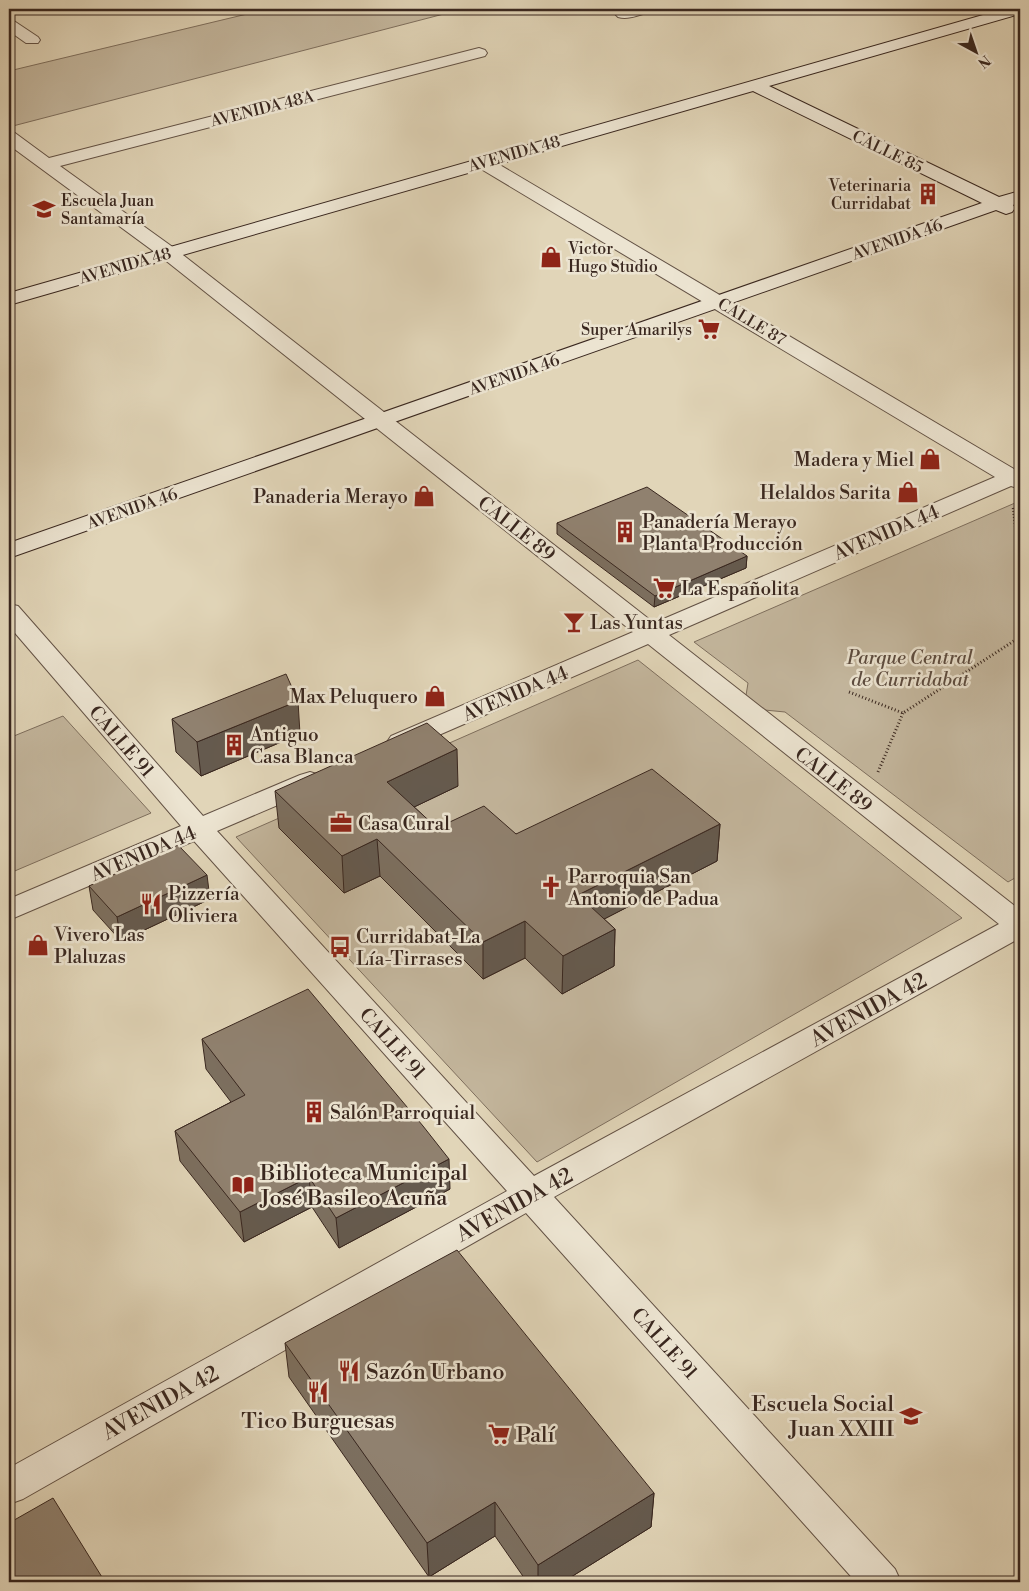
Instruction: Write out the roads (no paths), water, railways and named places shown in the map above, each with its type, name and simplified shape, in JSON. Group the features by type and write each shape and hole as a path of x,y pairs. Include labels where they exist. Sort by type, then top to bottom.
{"street":[{"path":"623,14 644,9"},
{"name":"AVENIDA 48","path":"9,299 167,252 756,86 1020,9"},
{"path":"994,17 1020,28"},
{"path":"9,24 32,40"},
{"name":"AVENIDA 48A","path":"45,164 479,53"},
{"name":"CALLE 85","path":"756,86 1020,215"},
{"name":"CALLE 89","path":"9,137 167,252 378,421 652,633 1020,925"},
{"name":"CALLE 87","path":"482,162 1018,478"},
{"name":"AVENIDA 46","path":"9,551 1020,196"},
{"name":"AVENIDA 44","path":"382,750 1018,478"},
{"name":"CALLE 91","path":"9,611 199,829 881,1582"},
{"name":"AVENIDA 44","path":"9,910 336,770"},
{"name":"AVENIDA 42","path":"9,1487 530,1194 1020,925"}],"place":[{"name":"Veterinaria Curridabat","path":"928,194"},
{"name":"Escuela Juan Santamaría","path":"44,209"},
{"name":"Victor Hugo Studio","path":"551,257"},
{"name":"Super Amarilys","path":"709,329"},
{"name":"Madera y Miel","path":"930,459"},
{"name":"Helaldos Sarita","path":"908,492"},
{"name":"Panaderia Merayo","path":"424,496"},
{"name":"Panadería Merayo Planta Producción","path":"625,532"},
{"name":"La Españolita","path":"664,588"},
{"name":"Las Yuntas","path":"574,622"},
{"name":"Max Peluquero","path":"435,696"},
{"name":"Antiguo Casa Blanca","path":"234,745"},
{"name":"Casa Cural","path":"341,823"},
{"name":"Parroquia San Antonio de Padua","path":"551,887"},
{"name":"Pizzería Oliviera","path":"151,904"},
{"name":"Vivero Las Plaluzas","path":"38,945"},
{"name":"Curridabat-La Lía-Tirrases","path":"340,947"},
{"name":"Salón Parroquial","path":"314,1112"},
{"name":"Biblioteca Municipal José Basileo Acuña","path":"243,1185"},
{"name":"Sazón Urbano","path":"349,1371"},
{"name":"Tico Burguesas","path":"318,1392"},
{"name":"Escuela Social Juan XXIII","path":"911,1416"},
{"name":"Palí","path":"499,1434"}],"park label":[{"name":"Parque Central de Curridabat","path":"910,668"}]}
